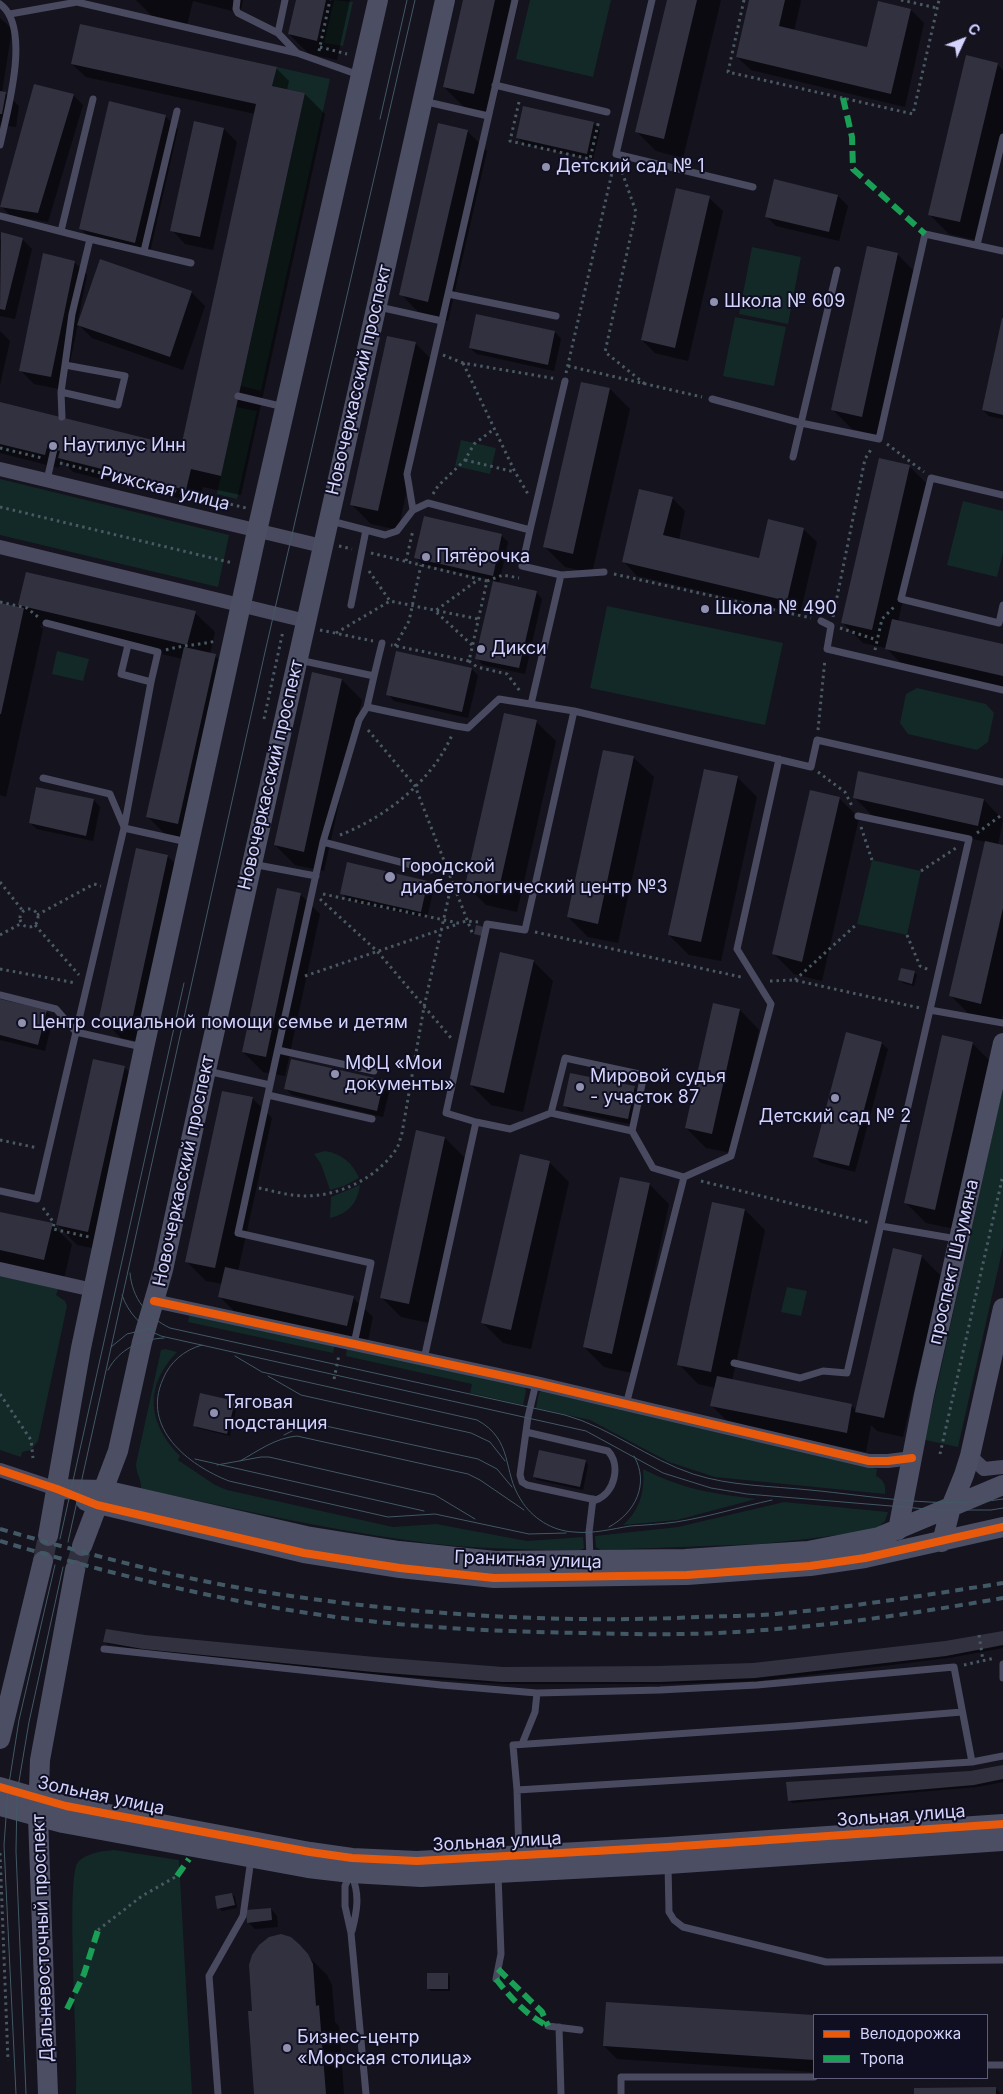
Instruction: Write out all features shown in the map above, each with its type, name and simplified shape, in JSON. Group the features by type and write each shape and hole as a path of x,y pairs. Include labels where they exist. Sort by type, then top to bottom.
{"street":[{"path":"48,1536 64,1440 93,1290 144,1048 284,408 378,0"},
{"name":"Новочеркасский проспект","path":"82,1546 118,1451 142,1342 163,1270 297,660 312,626 329,546 328,520 444,0"},
{"name":"Рижская улица","path":"0,469 329,546"},
{"path":"0,547 241,606 312,626"},
{"name":"проспект Шаумяна","path":"898,1530 906,1480 1003,1043"},
{"path":"0,1269 93,1290"},
{"path":"154,1301 536,1383 869,1460 888,1461 912,1458"},
{"path":"942,1542 951,1507 970,1456 1003,1308"},
{"path":"970,1456 984,1469 1003,1467"},
{"name":"Гранитная улица","path":"0,1470 57,1488 306,1536 400,1550 495,1561 685,1559 808,1551 863,1542 898,1530 1003,1485"},
{"path":"906,1480 924,1519 942,1542"},
{"name":"Гранитная улица","path":"101,1497 304,1553 400,1568 494,1578 687,1575 810,1566 864,1558 1003,1527"},
{"path":"0,1739 42,1564"},
{"name":"Дальневосточный проспект","path":"48,2094 38,1808 40,1760 75,1573"},
{"name":"Зольная улица","path":"0,1788 38,1808"},
{"name":"Зольная улица","path":"0,1806 38,1808 352,1866 417,1861 497,1865 668,1855 1003,1841"},
{"name":"Зольная улица","path":"668,1855 1003,1824"}],"lane":[{"path":"237,0 236,9 238,13 278,33 297,54"},
{"path":"278,33 286,0"},
{"path":"414,510 407,474 515,0"},
{"path":"652,0 616,154 753,187"},
{"path":"10,14 78,2 266,45 360,75"},
{"path":"0,4 10,14 14,23 15,69 0,145"},
{"path":"496,85 604,111"},
{"path":"61,231 93,100"},
{"path":"422,101 488,116"},
{"path":"144,252 177,111"},
{"path":"977,245 1003,137"},
{"path":"0,216 191,263"},
{"path":"712,400 801,423 879,439 925,234 1003,251"},
{"path":"62,417 61,392 72,314 90,239"},
{"path":"793,457 837,270"},
{"path":"448,294 556,316"},
{"path":"376,306 442,320"},
{"path":"61,392 118,406 124,376 65,365"},
{"path":"565,381 522,566 561,576 604,572"},
{"path":"238,396 284,408"},
{"path":"47,480 54,449"},
{"path":"1003,495 931,478 901,600 999,623 1003,606"},
{"path":"328,520 385,535 397,531 414,510 428,503 530,530"},
{"path":"351,605 366,530"},
{"path":"532,704 561,576"},
{"path":"821,621 831,626 826,649 1003,690"},
{"path":"0,1191 37,1199 124,828 158,652 46,623"},
{"path":"354,1344 371,1263 238,1233 324,842 359,720 368,707 382,643"},
{"path":"128,645 121,674 151,682"},
{"path":"297,660 374,676"},
{"path":"368,707 468,728 499,699 574,711 811,767 817,740 1003,782"},
{"path":"574,711 524,930 487,924 482,955 446,1113 510,1129 551,1113 632,1130"},
{"path":"551,1113 565,1058 644,1075 632,1130 653,1168 684,1177 731,1156 771,1004 736,949 779,760"},
{"path":"43,778 110,794 124,828"},
{"path":"734,1363 800,1378 824,1371 847,1373 969,839 858,816"},
{"path":"124,828 190,843"},
{"path":"324,842 431,870"},
{"path":"252,864 316,876"},
{"path":"0,995 56,1009 76,1032 144,1048"},
{"path":"930,1010 1003,1023"},
{"path":"278,1050 374,1071"},
{"path":"206,1070 270,1085"},
{"path":"268,1095 372,1119"},
{"path":"424,1359 476,1122"},
{"path":"626,1405 684,1177"},
{"path":"881,1226 959,1239"},
{"path":"526,1432 608,1451 616,1465 614,1479 607,1494 602,1498 593,1499 527,1485 522,1482 520,1476 526,1432 536,1383"},
{"path":"590,1561 589,1532 593,1499"},
{"path":"104,1649 441,1685 537,1693 757,1685 954,1667 972,1762"},
{"path":"1003,1664 1003,1678"},
{"path":"522,1744 535,1712 537,1693"},
{"path":"520,1863 517,1790 512,1745 793,1726 962,1712"},
{"path":"517,1790 972,1762 1003,1756"},
{"path":"218,2094 210,1976 243,1916 252,1849"},
{"path":"668,1855 669,1912 674,1920 683,1928 826,1962 1003,1960"},
{"path":"496,1979 501,1954 497,1865"},
{"path":"352,1866 345,1886 345,1906 351,1933 366,2094"},
{"path":"351,1933 358,1908 357,1888 352,1866"},
{"path":"548,2026 580,2030"},
{"path":"559,2027 561,2094"},
{"path":"988,2065 1003,2065"},
{"path":"621,2094 620,2077 813,2077"}],"path":[{"path":"317,60 330,0"},
{"path":"744,0 728,72 913,114 939,0"},
{"path":"902,0 937,8"},
{"path":"320,47 347,54"},
{"path":"522,92 510,141 590,159 604,111"},
{"path":"435,352 462,363 565,381 616,154"},
{"path":"616,154 636,212 605,352 645,384"},
{"path":"462,363 515,472 536,505"},
{"path":"568,366 712,400"},
{"path":"428,503 438,486 465,460 474,444 494,429"},
{"path":"878,640 831,626 865,459 879,439 908,458 931,478"},
{"path":"0,448 251,510"},
{"path":"465,460 515,472"},
{"path":"0,508 234,563"},
{"path":"406,561 416,517 414,510"},
{"path":"329,546 361,555 406,561 487,581 503,575 519,578 522,566"},
{"path":"361,555 390,601"},
{"path":"395,646 409,621 421,565"},
{"path":"604,572 821,621"},
{"path":"435,611 479,579"},
{"path":"469,661 487,581"},
{"path":"873,660 882,619 901,600"},
{"path":"336,634 390,601 478,619"},
{"path":"0,602 27,608 46,623"},
{"path":"435,611 472,646"},
{"path":"312,626 336,634 469,661 477,667 507,674 532,704"},
{"path":"264,720 283,630"},
{"path":"158,652 182,646 189,647 225,640"},
{"path":"817,740 826,649"},
{"path":"359,720 415,786 482,955"},
{"path":"324,842 355,830 389,810 434,765 450,742 456,726"},
{"path":"0,882 23,911"},
{"path":"248,1186 303,1196 325,1194 344,1189 367,1177 397,1150 402,1133 424,1007 452,882"},
{"path":"37,915 94,884 108,888"},
{"path":"313,892 458,924"},
{"path":"313,892 377,951 460,1048"},
{"path":"23,911 31,909 37,915 35,925"},
{"path":"23,911 20,919 22,923 28,927 35,925"},
{"path":"293,980 467,920 487,924"},
{"path":"0,935 22,923"},
{"path":"794,980 857,924"},
{"path":"35,925 87,985"},
{"path":"524,930 697,966 757,981 794,980 930,1010"},
{"path":"907,936 920,966 938,975"},
{"path":"0,969 87,985"},
{"path":"0,1140 48,1151"},
{"path":"940,1454 1003,1175"},
{"path":"684,1177 881,1226"},
{"path":"37,1199 54,1223 53,1229 90,1237"},
{"path":"334,1380 339,1352"},
{"path":"0,1394 31,1440 33,1458"},
{"path":"979,1635 983,1661"},
{"path":"954,1667 1003,1656"},
{"path":"0,1853 8,2061"},
{"path":"98,1930 142,1896 177,1876"}],"green space":[{"path":"334,0 353,2 343,46 324,43"},
{"path":"530,0 611,0 593,77 516,59"},
{"path":"277,67 330,79 261,391 241,386 305,93 272,86"},
{"path":"752,247 801,257 788,324 739,314"},
{"path":"735,317 786,327 774,386 723,376"},
{"path":"236,407 257,411 237,499 217,494"},
{"path":"461,440 496,448 490,474 455,466"},
{"path":"0,479 229,535 218,587 0,535"},
{"path":"963,501 1003,511 1003,553 997,577 947,565"},
{"path":"607,606 783,643 765,725 590,688"},
{"path":"57,651 89,659 83,681 52,674"},
{"path":"917,688 986,704 994,713 988,742 977,750 908,734 900,723 906,694"},
{"path":"872,860 921,871 907,935 857,924"},
{"path":"1003,1088 1003,1247 958,1447 925,1440"},
{"path":"325,1151 337,1154 346,1160 353,1167 359,1178 344,1186 330,1190 321,1164 314,1154"},
{"path":"360,1185 357,1197 351,1207 330,1218 331,1197"},
{"path":"0,1276 58,1289 56,1295 65,1301 67,1306 38,1441 31,1450 22,1452 21,1457 0,1450"},
{"path":"787,1287 807,1291 801,1316 781,1312"},
{"path":"190,1313 335,1344 333,1353 188,1322"},
{"path":"347,1347 524,1385 526,1391 523,1405 470,1393 472,1384 346,1356"},
{"path":"161,1350 177,1352 166,1365 159,1378 154,1404 156,1418 161,1431 180,1456 178,1460 215,1485 227,1490 393,1527 436,1524 527,1541 583,1537 584,1548 579,1551 495,1548 413,1541 310,1524 141,1489 136,1464"},
{"path":"543,1389 877,1469 876,1476 884,1483 885,1494 715,1477 669,1462 590,1420 536,1408 539,1393"},
{"path":"643,1469 657,1476 698,1490 756,1499 677,1520 623,1525 634,1513 640,1500 643,1485"},
{"path":"784,1502 888,1512 885,1521 875,1530 807,1539 760,1544 601,1550 596,1547 595,1536 678,1527"},
{"path":"114,1850 179,1860 192,2094 76,2094 72,1933 74,1875 78,1862 85,1856"}],"building":[{"path":"296,0 326,0 317,41 288,34"},
{"path":"463,0 495,0 474,94 443,87"},
{"path":"667,0 697,0 664,139 635,132"},
{"path":"749,0 785,0 779,26 867,47 878,1 911,9 891,94 736,57"},
{"path":"80,24 277,67 272,86 305,93 221,476 191,469 186,490 58,458 60,451 47,447 45,455 0,444 0,402 181,447 256,104 71,64"},
{"path":"966,55 998,63 960,222 928,215"},
{"path":"34,84 74,94 38,213 0,207"},
{"path":"0,91 6,92 2,114 0,114"},
{"path":"109,101 166,115 135,243 79,229"},
{"path":"523,106 594,122 587,154 516,138"},
{"path":"194,121 224,128 200,237 170,231"},
{"path":"438,123 468,130 428,302 399,295"},
{"path":"774,179 838,195 829,232 765,217"},
{"path":"676,188 710,196 675,348 641,340"},
{"path":"1,232 23,238 5,310 0,309"},
{"path":"867,246 898,253 862,417 831,410"},
{"path":"43,253 75,261 51,377 19,371"},
{"path":"100,259 192,291 170,357 77,325"},
{"path":"476,314 555,331 548,365 469,348"},
{"path":"1003,318 1003,415 982,410"},
{"path":"387,336 416,342 378,511 350,505"},
{"path":"581,382 610,388 573,554 543,547"},
{"path":"879,458 910,465 872,630 841,623"},
{"path":"639,489 673,497 663,535 759,558 768,519 804,528 787,601 622,562"},
{"path":"424,516 502,534 493,576 414,558"},
{"path":"26,572 196,611 187,645 18,605"},
{"path":"493,581 537,591 519,668 475,659"},
{"path":"0,603 24,608 1,714 0,714"},
{"path":"892,619 1003,644 1003,676 885,649"},
{"path":"184,647 216,654 178,824 146,817"},
{"path":"396,651 472,668 462,712 386,695"},
{"path":"312,672 342,679 304,852 274,845"},
{"path":"504,713 537,720 498,893 465,886"},
{"path":"603,750 634,756 598,924 567,917"},
{"path":"704,769 738,776 701,942 668,935"},
{"path":"858,771 984,799 978,826 853,798"},
{"path":"36,787 94,799 86,836 29,823"},
{"path":"810,790 840,797 802,962 772,954"},
{"path":"985,841 1003,845 1003,908 981,1004 949,996"},
{"path":"136,848 168,855 131,1025 99,1018"},
{"path":"347,862 428,881 421,912 340,894"},
{"path":"277,888 301,893 266,1057 242,1052"},
{"path":"476,925 484,927 482,936 474,934"},
{"path":"500,952 534,960 504,1093 470,1085"},
{"path":"901,968 915,971 912,984 898,980"},
{"name":"Центр социальной помощи семье и детям","path":"0,999 47,1010 38,1045 0,1035"},
{"path":"713,1003 740,1009 712,1134 685,1128"},
{"path":"846,1032 882,1042 849,1166 813,1157"},
{"path":"942,1035 973,1042 935,1210 904,1203"},
{"path":"93,1059 125,1066 88,1232 56,1225"},
{"path":"291,1059 384,1080 377,1111 284,1089"},
{"path":"570,1073 635,1086 628,1119 563,1106"},
{"path":"222,1091 253,1097 215,1268 185,1262"},
{"path":"416,1130 445,1137 409,1304 380,1298"},
{"path":"520,1154 550,1161 511,1330 481,1323"},
{"path":"620,1177 650,1183 612,1354 583,1347"},
{"path":"712,1202 745,1209 711,1372 677,1365"},
{"path":"0,1212 53,1223 44,1260 0,1250"},
{"path":"893,1248 922,1255 884,1418 855,1412"},
{"path":"225,1267 354,1296 347,1326 218,1297"},
{"path":"717,1376 852,1404 847,1433 710,1406"},
{"name":"Тяговая подстанция","path":"200,1393 235,1401 227,1434 193,1426"},
{"path":"539,1450 586,1460 580,1487 533,1477"},
{"path":"106,1629 145,1635 503,1667 753,1663 945,1641 1003,1631 1003,1645 946,1656 755,1678 660,1682 502,1682 373,1672 143,1649 103,1642"},
{"path":"1003,1765 1003,1779 974,1785 788,1801 786,1782 970,1771"},
{"path":"232,1893 235,1905 217,1909 215,1896"},
{"path":"271,1908 272,1920 247,1923 246,1910"},
{"name":"Бизнес-центр «Морская столица»","path":"281,1934 291,1937 300,1945 308,1954 313,1964 316,2006 319,2005 326,2094 254,2094 248,2011 252,2011 249,1965 252,1955 259,1945 269,1937"},
{"path":"427,1973 448,1973 448,1989 427,1989"},
{"path":"606,2002 813,2015 813,2060 603,2046"},
{"path":"996,2087 996,2094 914,2094 914,2088"}],"tunnel":[{"path":"43,1561 48,1536"},
{"path":"75,1570 82,1546"}],"tram line":[{"path":"380,119 407,0"},
{"path":"68,1542 265,652 415,0"},
{"path":"60,1539 184,983"},
{"path":"130,1273 134,1291 142,1306 154,1318 170,1328 565,1415 614,1435 676,1468 707,1478 751,1485 931,1502 955,1503 1003,1499"},
{"path":"122,1295 128,1308 137,1320 161,1336 586,1431 663,1473 711,1488 747,1494 939,1510 991,1510 1003,1508"},
{"path":"111,1347 127,1334 152,1328"},
{"path":"108,1370 118,1356 132,1346 147,1340 164,1338"},
{"path":"202,1345 184,1353 166,1373 158,1397 158,1413 163,1429 172,1442 184,1455 213,1474 229,1481 388,1517 435,1514 529,1534 566,1533"},
{"path":"235,1356 262,1372 477,1420 489,1428 497,1437 506,1457 515,1489 526,1507 537,1518 558,1529 588,1532 676,1522 772,1500"},
{"path":"268,1376 301,1395 471,1433 490,1442 505,1461"},
{"path":"284,1435 300,1427 321,1425 478,1459 497,1469 512,1487"},
{"path":"240,1461 274,1442 297,1436 468,1474 524,1510"},
{"path":"609,1527 626,1514 633,1506 637,1497 640,1477 639,1467 634,1456"},
{"path":"217,1465 269,1457 435,1495 475,1519"},
{"path":"195,1459 424,1511"},
{"path":"16,2094 4,1845 8,1790 19,1720 55,1565"},
{"path":"26,2094 16,1851 17,1793 29,1722 63,1567"}],"railway":[{"path":"0,1529 128,1564 258,1591 367,1606 533,1618 644,1619 766,1615 861,1604 1003,1583"},
{"path":"0,1541 136,1578 275,1608 368,1621 478,1630 634,1634 752,1631 861,1620 1003,1598"}],"marked path":[{"path":"843,98 852,137 853,169 925,234"},
{"path":"177,1876 189,1859"},
{"path":"67,2009 84,1974 98,1930"},
{"path":"498,1969 542,2012 548,2026"},
{"path":"496,1979 519,2006 548,2026"}],"cycle path":[{"path":"154,1301 536,1383 869,1461 912,1458"},
{"path":"0,1470 97,1505 304,1553 400,1568 494,1578 687,1575 810,1566 865,1558 1003,1527"},
{"path":"0,1787 66,1806 310,1852 352,1858 417,1861 667,1847 1003,1824"}],"place":[{"name":"Детский сад № 1","path":"546,167"},
{"name":"Школа № 609","path":"714,302"},
{"name":"Наутилус Инн","path":"53,446"},
{"name":"Пятёрочка","path":"426,557"},
{"name":"Школа № 490","path":"705,609"},
{"name":"Дикси","path":"481,649"},
{"name":"Городской диабетологический центр №3","path":"390,877"},
{"name":"Центр социальной помощи семье и детям","path":"22,1023"},
{"name":"МФЦ «Мои документы»","path":"335,1074"},
{"name":"Мировой судья - участок 87","path":"580,1087"},
{"name":"Детский сад № 2","path":"835,1098"},
{"name":"Тяговая подстанция","path":"214,1413"},
{"name":"Бизнес-центр «Морская столица»","path":"287,2048"}]}
